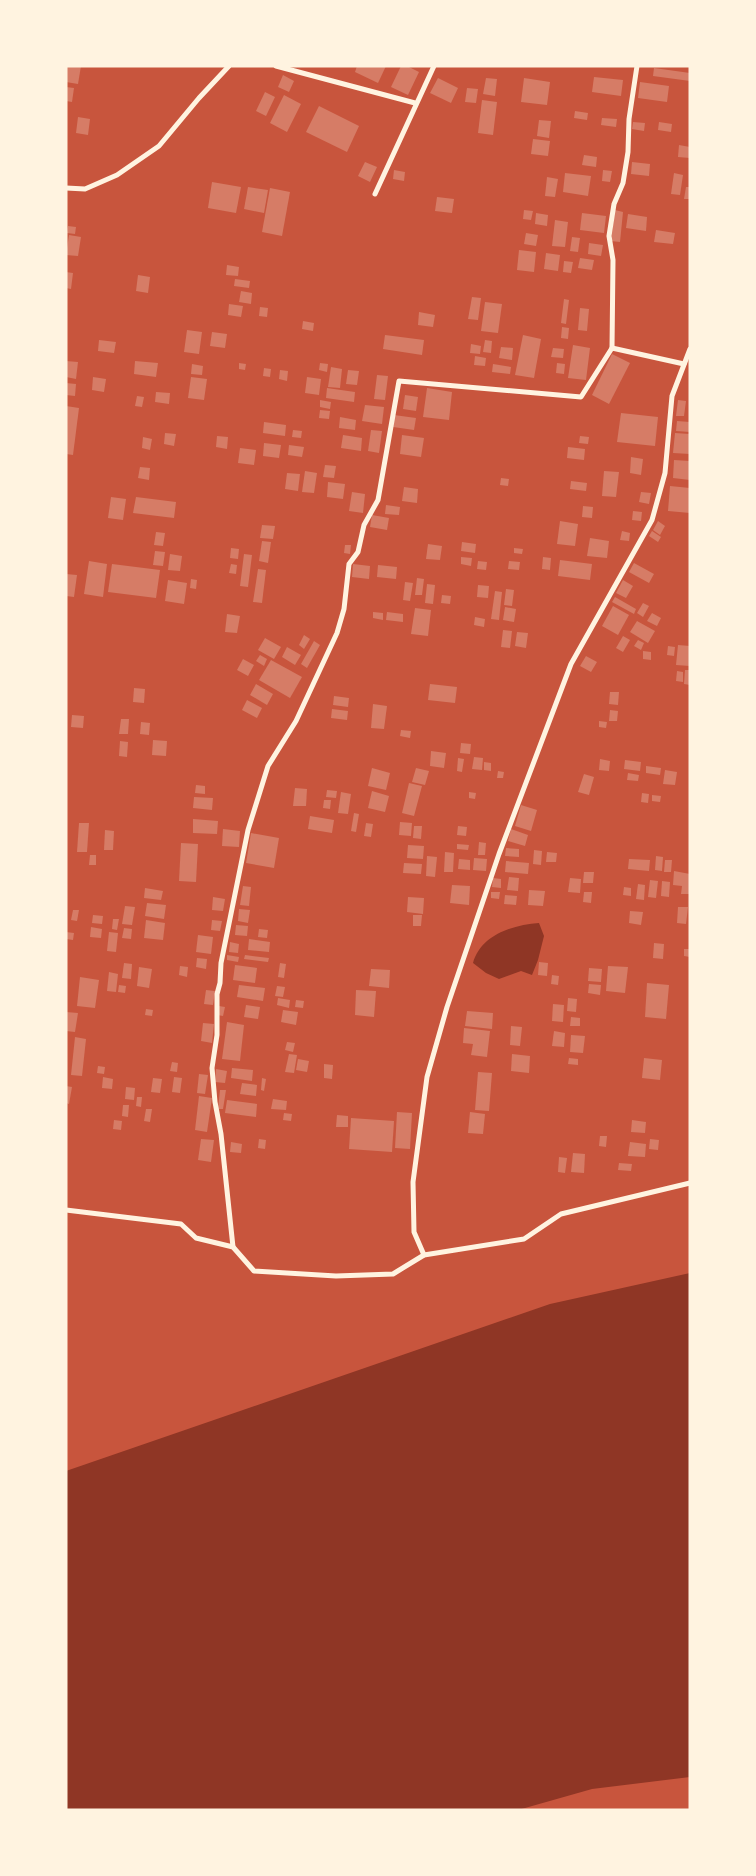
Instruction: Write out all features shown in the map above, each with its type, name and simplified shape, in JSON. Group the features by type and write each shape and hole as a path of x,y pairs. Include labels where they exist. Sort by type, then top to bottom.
{"street":[{"path":"66,188 85,189 118,176 159,146 199,98 230,66"},
{"path":"276,66 415,103"},
{"path":"375,194 415,103 434,66"},
{"path":"636,66 629,119 628,152 623,183 614,204 608,236 613,260 612,348 581,397 400,381 378,500 364,525 358,552 349,564 344,609 337,633 296,721 268,766 248,830 221,963 220,983 217,994 217,1035 212,1068 233,1247 254,1271 336,1276 393,1274 424,1255 524,1238 561,1214 690,1183"},
{"path":"612,348 684,364"},
{"path":"424,1255 414,1232 413,1182 427,1077 447,1007 498,854 570,664 652,520 665,473 672,396 690,349"},
{"path":"66,1210 180,1224 196,1238 233,1247"}],"shaded area":[{"path":"539,923 544,936 532,975 521,971 499,979 486,973 473,963 483,945 499,933 518,926"},
{"path":"690,1273 690,1777 592,1789 518,1810 66,1810 66,1471 550,1304"}],"building":[{"path":"66,66 81,66 78,84 66,82"},
{"path":"357,66 386,66 378,83 355,72"},
{"path":"401,66 407,66 419,72 408,95 391,87"},
{"path":"654,68 690,73 690,81 653,76"},
{"path":"283,75 294,81 289,92 278,87"},
{"path":"594,77 623,80 621,96 592,92"},
{"path":"438,78 458,88 451,103 430,93"},
{"path":"486,78 497,79 495,96 483,94"},
{"path":"524,78 550,82 547,105 521,102"},
{"path":"640,82 669,86 667,102 638,98"},
{"path":"66,87 74,88 72,102 66,101"},
{"path":"467,88 478,89 476,103 465,102"},
{"path":"265,92 275,97 266,116 256,111"},
{"path":"284,95 301,104 287,132 270,123"},
{"path":"482,100 497,102 493,135 478,133"},
{"path":"319,106 359,126 347,152 306,132"},
{"path":"575,111 588,113 587,120 574,118"},
{"path":"78,117 90,119 88,135 76,133"},
{"path":"602,118 617,119 616,127 601,125"},
{"path":"539,120 551,121 549,138 537,136"},
{"path":"633,122 645,123 644,131 632,129"},
{"path":"659,122 672,124 671,132 658,130"},
{"path":"533,139 550,141 548,156 531,154"},
{"path":"679,145 690,147 690,158 678,157"},
{"path":"584,155 597,157 596,167 582,165"},
{"path":"365,162 377,167 370,182 358,176"},
{"path":"632,162 650,164 649,176 631,174"},
{"path":"394,170 405,172 404,181 393,179"},
{"path":"603,170 612,171 610,182 602,181"},
{"path":"565,173 591,176 588,196 563,192"},
{"path":"674,173 683,175 680,195 671,194"},
{"path":"547,177 558,179 555,197 545,196"},
{"path":"212,182 241,187 236,213 208,208"},
{"path":"248,187 268,190 264,213 244,209"},
{"path":"686,187 690,187 690,199 684,199"},
{"path":"270,188 290,192 282,236 262,232"},
{"path":"437,197 454,199 452,213 435,211"},
{"path":"524,210 533,211 531,220 523,219"},
{"path":"615,210 623,212 620,242 611,241"},
{"path":"536,213 548,215 547,226 535,224"},
{"path":"582,213 606,216 604,233 580,230"},
{"path":"628,214 647,217 646,231 626,228"},
{"path":"555,220 568,222 565,247 552,246"},
{"path":"68,226 76,227 75,234 67,233"},
{"path":"656,230 675,233 673,244 654,242"},
{"path":"526,233 538,235 536,246 524,244"},
{"path":"69,235 81,237 78,256 66,255"},
{"path":"572,237 580,238 578,252 570,251"},
{"path":"589,243 603,245 601,256 588,254"},
{"path":"519,250 536,252 534,272 517,270"},
{"path":"546,253 560,255 558,271 544,269"},
{"path":"580,258 594,260 592,270 578,268"},
{"path":"564,261 573,262 571,273 563,272"},
{"path":"227,265 239,267 238,276 226,275"},
{"path":"66,272 73,273 71,289 66,288"},
{"path":"138,275 150,277 148,293 136,291"},
{"path":"235,279 250,281 249,288 234,286"},
{"path":"241,291 252,293 251,304 239,302"},
{"path":"472,297 481,298 478,320 468,319"},
{"path":"564,299 569,300 566,324 561,323"},
{"path":"485,302 502,304 498,333 481,331"},
{"path":"229,304 243,306 241,317 228,315"},
{"path":"260,307 268,308 267,317 259,316"},
{"path":"580,308 589,309 587,331 578,330"},
{"path":"419,312 435,315 433,327 418,325"},
{"path":"303,321 314,323 313,331 302,329"},
{"path":"562,327 569,328 568,339 561,338"},
{"path":"187,330 202,332 199,354 184,352"},
{"path":"212,332 227,334 225,348 210,346"},
{"path":"385,335 424,340 422,355 383,349"},
{"path":"523,335 541,339 534,378 515,375"},
{"path":"99,340 116,342 114,353 98,351"},
{"path":"485,340 492,341 491,353 483,352"},
{"path":"471,344 481,346 480,354 470,353"},
{"path":"573,345 590,348 586,380 568,378"},
{"path":"501,347 513,348 512,360 499,358"},
{"path":"553,348 564,349 563,358 551,357"},
{"path":"612,354 630,363 609,404 592,395"},
{"path":"475,356 486,358 485,366 474,365"},
{"path":"66,361 78,362 76,379 66,377"},
{"path":"135,361 158,363 156,377 134,374"},
{"path":"239,363 246,364 245,370 239,369"},
{"path":"320,363 328,364 327,372 319,370"},
{"path":"557,363 565,364 564,374 556,373"},
{"path":"192,364 203,366 202,375 191,374"},
{"path":"493,364 511,367 510,374 492,372"},
{"path":"331,367 342,369 340,388 328,387"},
{"path":"264,368 271,369 270,377 263,376"},
{"path":"280,370 288,371 287,381 279,379"},
{"path":"348,370 359,371 357,385 346,384"},
{"path":"377,375 388,376 385,400 374,399"},
{"path":"93,377 106,379 104,392 92,390"},
{"path":"191,377 207,379 204,400 188,398"},
{"path":"307,377 321,379 319,395 305,393"},
{"path":"66,383 76,384 75,396 66,395"},
{"path":"327,388 355,392 354,402 326,398"},
{"path":"427,388 452,392 449,420 423,417"},
{"path":"156,392 170,393 169,404 155,402"},
{"path":"405,395 418,397 416,411 403,409"},
{"path":"137,396 144,397 142,407 135,406"},
{"path":"320,400 331,402 330,409 320,407"},
{"path":"678,400 686,401 684,416 676,416"},
{"path":"365,405 384,407 382,424 362,421"},
{"path":"66,406 79,408 73,455 66,454"},
{"path":"320,410 330,411 329,419 319,418"},
{"path":"621,413 658,417 655,446 617,442"},
{"path":"394,415 416,418 414,430 393,427"},
{"path":"340,417 356,420 355,430 339,428"},
{"path":"677,421 690,422 690,432 676,431"},
{"path":"264,422 286,425 285,436 263,433"},
{"path":"293,430 302,431 301,438 292,437"},
{"path":"371,430 382,431 379,453 368,451"},
{"path":"165,433 176,434 174,446 164,444"},
{"path":"675,433 690,434 690,454 673,453"},
{"path":"343,435 362,438 361,451 341,448"},
{"path":"402,435 424,438 421,457 400,454"},
{"path":"217,436 228,437 227,449 216,447"},
{"path":"580,436 589,437 588,444 579,443"},
{"path":"143,437 152,439 150,450 142,448"},
{"path":"264,443 281,445 279,458 263,456"},
{"path":"289,445 304,447 302,457 288,455"},
{"path":"568,447 585,449 584,460 567,458"},
{"path":"240,448 256,450 254,465 238,463"},
{"path":"631,457 643,459 641,475 630,473"},
{"path":"674,460 690,461 690,480 673,478"},
{"path":"325,465 336,466 334,478 323,477"},
{"path":"140,467 150,468 149,480 138,478"},
{"path":"305,471 317,473 314,493 302,492"},
{"path":"604,471 619,472 616,497 602,496"},
{"path":"287,473 300,474 298,491 285,489"},
{"path":"501,478 509,479 508,486 500,485"},
{"path":"571,481 587,483 586,491 570,489"},
{"path":"328,482 345,484 343,499 327,497"},
{"path":"670,486 690,488 690,513 668,511"},
{"path":"404,487 418,489 417,503 402,501"},
{"path":"352,492 365,494 363,513 349,511"},
{"path":"641,492 651,493 649,504 639,502"},
{"path":"111,497 126,499 123,520 108,518"},
{"path":"136,497 176,502 174,518 133,513"},
{"path":"386,505 400,507 399,515 385,514"},
{"path":"583,506 593,507 592,518 582,517"},
{"path":"633,511 642,512 641,521 632,520"},
{"path":"372,515 389,518 387,530 370,527"},
{"path":"560,521 578,524 575,546 557,544"},
{"path":"658,521 665,526 660,535 653,530"},
{"path":"262,525 275,526 273,539 260,538"},
{"path":"622,531 630,533 629,541 620,540"},
{"path":"652,531 661,537 658,542 649,536"},
{"path":"156,532 165,533 163,546 154,545"},
{"path":"590,538 609,541 607,558 587,556"},
{"path":"262,541 271,542 268,563 259,561"},
{"path":"462,542 476,544 475,553 461,551"},
{"path":"428,544 442,546 440,560 426,559"},
{"path":"345,545 351,545 350,554 344,553"},
{"path":"231,548 239,549 238,559 230,558"},
{"path":"514,548 523,549 522,554 514,553"},
{"path":"155,551 165,552 163,566 153,565"},
{"path":"170,554 182,556 180,571 168,570"},
{"path":"244,554 252,555 248,587 240,586"},
{"path":"461,557 472,558 471,566 461,564"},
{"path":"543,557 551,558 550,570 542,569"},
{"path":"560,560 592,564 590,580 558,576"},
{"path":"89,561 107,564 103,597 84,594"},
{"path":"478,561 487,562 486,570 477,569"},
{"path":"509,561 520,562 519,570 508,569"},
{"path":"634,563 654,574 649,583 629,572"},
{"path":"112,564 160,570 156,598 108,592"},
{"path":"231,564 237,565 236,574 229,573"},
{"path":"353,564 370,566 369,579 352,577"},
{"path":"378,565 397,567 396,579 377,577"},
{"path":"258,569 266,570 262,603 253,602"},
{"path":"66,574 77,575 74,597 66,596"},
{"path":"417,578 424,579 422,595 415,595"},
{"path":"191,579 197,580 196,589 190,588"},
{"path":"168,580 187,583 184,604 165,601"},
{"path":"623,580 633,586 626,598 616,593"},
{"path":"405,582 413,583 410,601 403,600"},
{"path":"427,584 435,585 433,604 425,603"},
{"path":"478,585 489,586 488,598 477,597"},
{"path":"506,589 514,590 512,606 504,605"},
{"path":"495,591 502,592 499,620 491,619"},
{"path":"442,595 451,596 450,604 441,603"},
{"path":"615,597 636,609 634,614 612,602"},
{"path":"643,603 649,606 643,617 637,613"},
{"path":"613,606 629,615 618,635 602,626"},
{"path":"505,607 516,609 514,622 503,620"},
{"path":"415,608 431,610 428,636 411,634"},
{"path":"373,612 383,613 383,620 373,618"},
{"path":"387,612 403,614 403,622 386,620"},
{"path":"652,613 661,618 657,626 647,621"},
{"path":"227,614 240,616 237,633 225,632"},
{"path":"475,617 485,619 484,627 474,625"},
{"path":"637,621 655,631 648,643 630,632"},
{"path":"503,630 512,631 510,648 501,647"},
{"path":"517,632 528,633 526,648 515,646"},
{"path":"304,635 310,639 304,649 299,645"},
{"path":"623,636 630,640 623,652 616,648"},
{"path":"265,638 281,647 274,659 258,650"},
{"path":"638,640 644,643 641,650 634,646"},
{"path":"314,641 320,645 307,668 301,664"},
{"path":"678,645 690,646 690,666 676,665"},
{"path":"668,646 675,647 674,656 667,655"},
{"path":"287,647 301,655 295,665 282,657"},
{"path":"643,651 651,652 651,660 643,659"},
{"path":"260,655 267,659 264,666 256,661"},
{"path":"586,656 597,662 591,672 580,666"},
{"path":"243,659 254,665 248,676 237,670"},
{"path":"271,660 302,677 290,698 259,680"},
{"path":"685,670 690,670 690,685 684,684"},
{"path":"677,671 683,672 683,682 676,681"},
{"path":"256,684 273,694 267,705 250,695"},
{"path":"430,684 457,687 455,703 428,700"},
{"path":"134,688 145,689 144,703 133,702"},
{"path":"610,692 619,692 618,705 609,704"},
{"path":"334,696 349,698 348,707 333,705"},
{"path":"247,700 262,708 257,718 242,710"},
{"path":"373,704 387,706 384,729 371,728"},
{"path":"332,709 348,711 347,720 331,718"},
{"path":"610,710 618,711 617,721 609,721"},
{"path":"72,715 84,716 83,728 71,727"},
{"path":"121,719 129,719 128,734 119,734"},
{"path":"599,721 607,722 606,728 599,727"},
{"path":"141,722 150,723 149,735 140,734"},
{"path":"401,730 411,731 410,738 400,736"},
{"path":"153,740 167,741 166,756 152,755"},
{"path":"120,741 128,742 127,757 119,756"},
{"path":"461,743 471,744 470,754 460,753"},
{"path":"431,751 446,753 444,768 430,766"},
{"path":"474,757 483,758 482,770 472,769"},
{"path":"458,758 464,759 462,772 457,771"},
{"path":"600,759 610,761 609,771 599,770"},
{"path":"625,760 641,762 640,771 624,769"},
{"path":"484,762 491,763 491,771 484,770"},
{"path":"646,766 661,768 660,775 646,773"},
{"path":"372,768 390,773 386,790 368,786"},
{"path":"416,768 429,771 425,785 412,782"},
{"path":"665,770 677,772 675,785 663,784"},
{"path":"498,771 504,772 503,778 497,778"},
{"path":"628,773 639,775 638,781 627,780"},
{"path":"584,774 594,777 589,795 578,792"},
{"path":"409,783 422,786 414,816 402,813"},
{"path":"196,785 205,786 205,794 195,793"},
{"path":"295,788 307,789 306,806 293,806"},
{"path":"327,790 337,791 336,798 326,797"},
{"path":"372,791 389,796 385,812 368,808"},
{"path":"341,792 351,794 348,814 338,813"},
{"path":"469,792 476,793 475,799 469,798"},
{"path":"642,793 649,794 648,803 641,802"},
{"path":"652,795 661,796 660,802 652,801"},
{"path":"194,797 213,798 212,810 193,808"},
{"path":"324,800 331,800 330,809 323,808"},
{"path":"521,805 537,810 531,831 515,826"},
{"path":"354,813 359,814 356,832 351,831"},
{"path":"310,816 334,820 332,833 308,829"},
{"path":"193,819 218,821 217,834 193,833"},
{"path":"400,822 412,823 411,836 399,835"},
{"path":"79,823 89,823 87,852 77,852"},
{"path":"366,823 373,824 371,837 364,836"},
{"path":"414,826 422,826 421,839 413,838"},
{"path":"458,826 467,827 466,836 457,835"},
{"path":"223,829 240,831 239,847 222,846"},
{"path":"511,829 528,835 525,846 508,841"},
{"path":"105,830 114,831 113,850 104,850"},
{"path":"251,833 279,838 274,868 246,863"},
{"path":"479,842 486,843 485,855 478,855"},
{"path":"181,843 198,844 196,882 179,881"},
{"path":"457,844 469,845 468,850 457,849"},
{"path":"408,845 424,846 423,859 407,858"},
{"path":"506,848 519,849 519,857 505,856"},
{"path":"534,850 542,851 541,865 533,864"},
{"path":"445,852 454,853 453,872 444,872"},
{"path":"547,852 557,853 556,862 546,862"},
{"path":"90,855 96,855 96,865 89,865"},
{"path":"427,856 437,857 435,877 426,876"},
{"path":"656,856 663,857 662,871 655,870"},
{"path":"474,858 487,859 486,871 473,870"},
{"path":"459,859 470,860 470,870 458,869"},
{"path":"629,859 650,860 649,871 628,869"},
{"path":"665,860 672,860 671,872 664,872"},
{"path":"506,861 529,863 528,874 505,872"},
{"path":"404,863 422,864 421,874 403,873"},
{"path":"674,871 690,874 690,894 681,894 682,886 673,885"},
{"path":"584,872 594,872 593,883 583,883"},
{"path":"509,877 519,878 518,891 507,890"},
{"path":"493,878 501,879 501,888 492,887"},
{"path":"570,878 581,879 580,893 568,892"},
{"path":"650,880 658,881 656,898 648,897"},
{"path":"662,881 670,882 669,897 661,896"},
{"path":"638,884 645,885 644,900 636,899"},
{"path":"452,885 470,886 469,905 450,903"},
{"path":"243,886 251,887 249,906 240,905"},
{"path":"624,887 631,888 631,896 623,895"},
{"path":"145,888 163,891 161,900 144,898"},
{"path":"529,890 545,891 543,906 528,905"},
{"path":"491,892 500,892 499,899 491,898"},
{"path":"584,892 592,892 591,903 583,902"},
{"path":"505,895 517,896 516,905 504,904"},
{"path":"213,897 225,899 223,911 212,910"},
{"path":"408,897 424,898 423,914 407,912"},
{"path":"147,903 166,905 164,919 145,916"},
{"path":"125,906 135,907 132,925 122,924"},
{"path":"678,907 688,907 686,924 677,923"},
{"path":"239,909 250,910 248,923 238,921"},
{"path":"73,910 79,910 77,921 71,920"},
{"path":"630,911 643,912 641,925 629,923"},
{"path":"93,915 103,916 102,924 92,923"},
{"path":"413,915 422,915 421,926 413,926"},
{"path":"113,919 119,919 117,930 112,929"},
{"path":"146,920 165,923 163,940 144,938"},
{"path":"212,920 222,921 220,931 211,930"},
{"path":"236,925 248,926 247,936 235,935"},
{"path":"91,927 102,929 101,938 90,937"},
{"path":"124,928 132,929 131,939 122,938"},
{"path":"259,929 268,930 267,938 258,937"},
{"path":"66,932 74,933 73,940 66,939"},
{"path":"109,932 118,933 116,952 107,951"},
{"path":"198,935 213,937 211,954 196,952"},
{"path":"249,939 270,942 269,952 248,950"},
{"path":"230,942 239,944 238,953 229,952"},
{"path":"654,943 664,944 663,959 653,958"},
{"path":"684,949 690,949 690,957 684,956"},
{"path":"227,955 239,957 238,962 227,960"},
{"path":"245,955 269,958 268,962 244,959"},
{"path":"197,958 207,959 206,969 196,967"},
{"path":"539,962 548,963 547,976 538,975"},
{"path":"124,963 132,964 131,979 122,978"},
{"path":"280,963 286,964 284,978 278,977"},
{"path":"235,965 257,968 255,983 233,980"},
{"path":"180,966 188,967 187,977 179,975"},
{"path":"608,966 628,967 625,993 606,991"},
{"path":"139,967 152,969 149,988 137,986"},
{"path":"589,968 602,969 601,982 588,981"},
{"path":"371,969 390,970 389,988 369,986"},
{"path":"109,972 118,974 116,992 107,991"},
{"path":"552,975 559,976 558,985 551,984"},
{"path":"80,977 99,980 95,1008 77,1006"},
{"path":"647,983 669,985 666,1019 645,1017"},
{"path":"589,984 601,985 600,995 588,993"},
{"path":"119,985 126,986 125,993 118,992"},
{"path":"239,985 265,988 263,1001 237,997"},
{"path":"277,986 285,987 283,997 275,996"},
{"path":"206,990 215,991 213,1005 204,1004"},
{"path":"356,990 376,991 374,1017 355,1015"},
{"path":"278,998 290,1000 289,1008 277,1005"},
{"path":"568,998 577,999 576,1012 567,1011"},
{"path":"296,1000 304,1001 303,1008 295,1007"},
{"path":"553,1004 564,1005 563,1022 552,1021"},
{"path":"246,1005 260,1007 258,1019 244,1017"},
{"path":"219,1006 225,1007 223,1016 217,1015"},
{"path":"146,1009 153,1010 152,1016 145,1015"},
{"path":"283,1010 298,1012 296,1025 281,1022"},
{"path":"467,1011 493,1013 492,1029 465,1026"},
{"path":"66,1012 78,1013 75,1032 66,1031"},
{"path":"571,1017 580,1018 580,1026 570,1026"},
{"path":"227,1022 244,1025 240,1061 222,1059"},
{"path":"203,1023 214,1024 212,1043 201,1041"},
{"path":"511,1026 522,1027 520,1046 510,1045"},
{"path":"464,1028 490,1031 487,1057 471,1055 473,1044 463,1043"},
{"path":"554,1031 565,1033 564,1047 552,1046"},
{"path":"571,1035 585,1036 583,1053 570,1052"},
{"path":"75,1037 86,1039 82,1076 71,1075"},
{"path":"287,1042 295,1043 293,1052 285,1050"},
{"path":"289,1054 297,1055 294,1073 285,1072"},
{"path":"512,1054 530,1056 529,1073 511,1071"},
{"path":"569,1058 578,1059 578,1065 568,1064"},
{"path":"644,1058 662,1060 660,1080 642,1078"},
{"path":"298,1059 309,1061 307,1072 296,1070"},
{"path":"172,1062 178,1063 177,1072 170,1071"},
{"path":"324,1064 333,1065 332,1079 324,1078"},
{"path":"98,1066 105,1067 104,1074 97,1073"},
{"path":"232,1068 253,1070 252,1081 231,1078"},
{"path":"216,1069 227,1071 225,1083 215,1082"},
{"path":"478,1072 492,1073 489,1111 475,1110"},
{"path":"199,1074 208,1075 205,1094 197,1093"},
{"path":"103,1077 113,1079 112,1089 102,1088"},
{"path":"174,1077 182,1078 180,1093 172,1092"},
{"path":"153,1078 162,1079 160,1093 151,1092"},
{"path":"262,1078 266,1079 264,1091 261,1090"},
{"path":"242,1083 257,1085 256,1096 240,1094"},
{"path":"66,1086 72,1087 69,1104 66,1103"},
{"path":"126,1087 135,1088 134,1100 125,1099"},
{"path":"220,1090 226,1090 223,1109 218,1109"},
{"path":"199,1096 212,1098 207,1132 195,1130"},
{"path":"137,1097 142,1097 141,1107 136,1106"},
{"path":"273,1099 287,1101 286,1110 271,1109"},
{"path":"227,1100 257,1104 256,1117 225,1113"},
{"path":"123,1105 129,1105 128,1117 122,1116"},
{"path":"146,1109 152,1109 150,1122 144,1121"},
{"path":"397,1112 412,1113 410,1149 395,1148"},
{"path":"470,1112 485,1114 483,1134 468,1133"},
{"path":"284,1113 292,1114 291,1121 283,1120"},
{"path":"337,1115 348,1116 348,1127 336,1127"},
{"path":"351,1118 394,1121 392,1152 349,1149"},
{"path":"114,1120 122,1121 121,1130 113,1129"},
{"path":"632,1120 646,1122 645,1133 631,1132"},
{"path":"600,1136 607,1136 606,1147 599,1146"},
{"path":"201,1139 214,1140 211,1162 198,1160"},
{"path":"259,1139 266,1140 265,1149 258,1148"},
{"path":"650,1139 659,1140 658,1150 649,1149"},
{"path":"231,1142 242,1144 241,1153 230,1152"},
{"path":"630,1142 646,1144 645,1157 628,1156"},
{"path":"573,1153 585,1154 584,1173 571,1172"},
{"path":"559,1157 567,1158 565,1173 558,1172"},
{"path":"619,1163 632,1164 631,1171 618,1170"}]}
